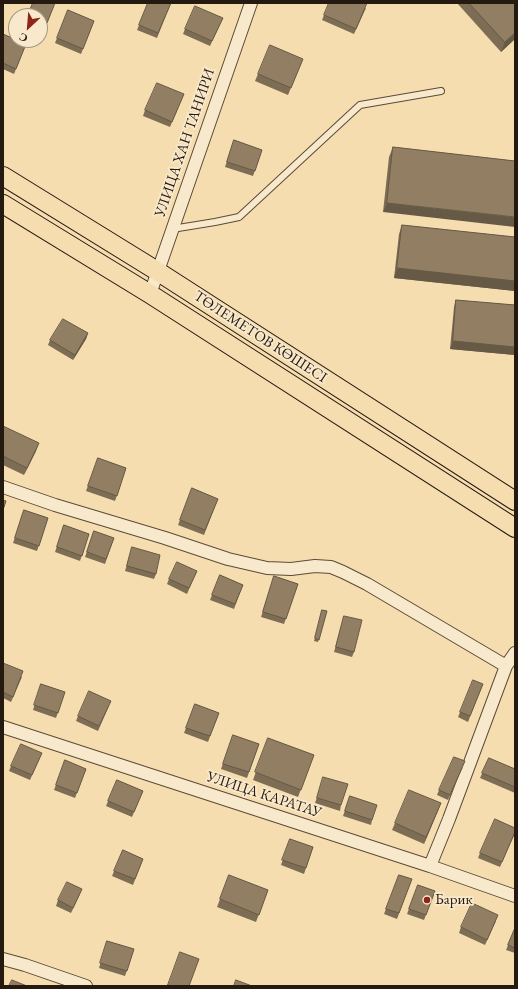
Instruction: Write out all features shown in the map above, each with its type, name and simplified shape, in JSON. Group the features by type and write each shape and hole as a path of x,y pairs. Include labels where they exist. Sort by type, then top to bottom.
{"main road":[{"name":"ТӨЛЕМЕТОВ КӨШЕСІ","path":"3,176 157,272 515,501"},
{"name":"ТӨЛЕМЕТОВ КӨШЕСІ","path":"3,204 150,294 515,528"}],"street":[{"name":"УЛИЦА ХАН ТАНИРИ","path":"150,294 250,3"},
{"path":"3,487 55,505 228,559 267,568 291,569 315,566 332,567 367,584 506,666"},
{"path":"430,866 506,666 515,653"},
{"name":"УЛИЦА КАРАТАУ","path":"3,727 430,866 515,896"},
{"path":"3,959 86,986"}],"lane":[{"path":"172,229 239,217 360,105 441,91"}],"building":[{"path":"33,3 55,3 48,20 48,8 31,8"},
{"path":"148,3 171,3 158,33 139,25"},
{"path":"329,3 367,3 356,29 324,15"},
{"path":"469,3 515,3 515,33 505,42"},
{"path":"195,6 223,18 212,41 185,29"},
{"path":"68,10 94,21 83,49 57,38"},
{"path":"3,34 8,36 8,48 24,48 16,69 3,63"},
{"path":"270,45 303,59 291,88 258,74"},
{"path":"157,83 184,94 172,122 145,110"},
{"path":"234,140 262,150 255,171 227,162"},
{"path":"393,147 515,161 515,217 387,203"},
{"path":"402,225 515,237 515,281 397,268"},
{"path":"456,300 515,305 515,347 453,341"},
{"path":"63,319 88,333 75,355 50,340"},
{"path":"3,426 39,443 27,468 3,456"},
{"path":"98,458 126,468 117,496 88,486"},
{"path":"192,488 218,499 205,530 180,520"},
{"path":"3,500 6,501 3,510"},
{"path":"24,510 48,518 39,546 15,538"},
{"path":"64,525 89,534 82,556 57,547"},
{"path":"94,531 114,538 106,559 87,552"},
{"path":"132,547 160,555 156,574 127,566"},
{"path":"177,562 197,571 189,588 169,579"},
{"path":"220,575 243,585 235,604 212,595"},
{"path":"274,576 298,584 286,619 263,612"},
{"path":"322,610 327,611 319,640 315,638"},
{"path":"344,616 362,620 354,652 336,647"},
{"path":"3,663 23,671 13,697 3,692"},
{"path":"473,680 483,684 470,716 460,712"},
{"path":"41,684 65,692 58,713 34,705"},
{"path":"89,691 111,701 99,726 78,716"},
{"path":"195,704 219,713 210,736 186,728"},
{"path":"233,735 259,744 249,772 223,764"},
{"path":"268,738 314,755 301,790 255,772"},
{"path":"21,744 42,753 32,775 11,766"},
{"path":"454,757 465,761 450,795 439,790"},
{"path":"489,758 515,769 515,787 482,773"},
{"path":"65,760 86,769 77,793 56,785"},
{"path":"323,777 348,784 341,805 317,798"},
{"path":"117,780 143,791 134,812 108,801"},
{"path":"409,790 441,803 426,837 395,823"},
{"path":"350,796 377,805 372,820 345,811"},
{"path":"495,819 515,828 515,832 502,862 480,853"},
{"path":"290,839 313,847 306,868 282,860"},
{"path":"123,850 143,859 135,879 114,871"},
{"path":"229,875 268,890 259,915 220,899"},
{"path":"399,875 412,879 399,913 386,909"},
{"path":"67,882 82,889 73,908 58,900"},
{"path":"418,885 435,891 426,915 409,909"},
{"path":"472,903 498,915 487,940 461,927"},
{"path":"515,928 515,948 508,945"},
{"path":"107,941 134,949 127,971 100,963"},
{"path":"180,952 199,959 189,986 168,985"},
{"path":"12,980 27,986 9,986"},
{"path":"236,980 252,986 234,986"}],"place":[{"name":"Барик","path":"427,900"}]}
